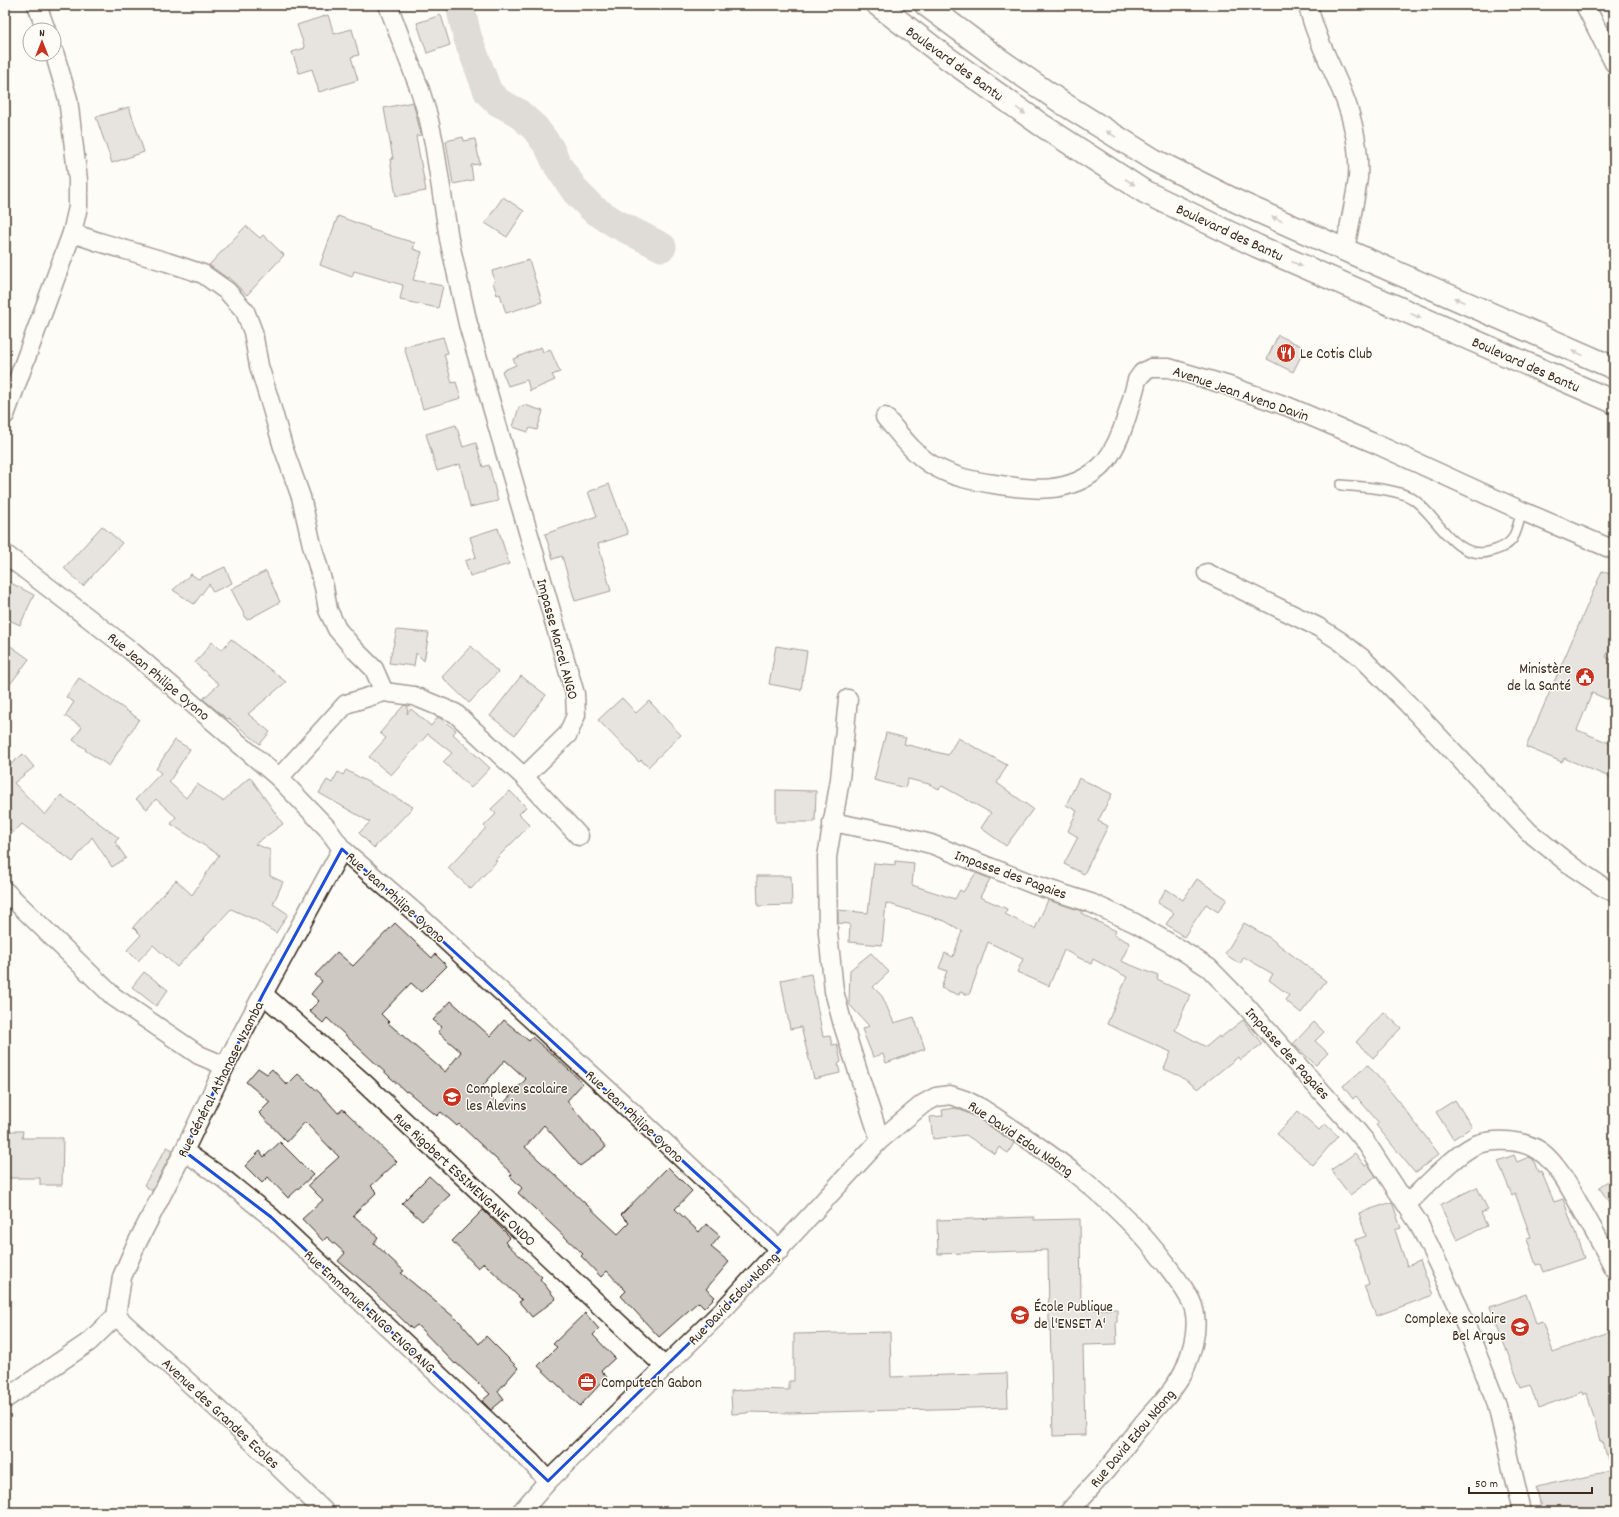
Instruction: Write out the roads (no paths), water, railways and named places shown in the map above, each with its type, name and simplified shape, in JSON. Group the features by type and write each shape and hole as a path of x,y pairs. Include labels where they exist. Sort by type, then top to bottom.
{"highway":[{"name":"Boulevard des Bantu","path":"878,5 943,55 1040,124 1145,192 1257,246 1614,402"},
{"name":"Boulevard des Bantu","path":"926,5 1000,60 1064,104 1154,160 1240,203 1614,368"}],"street":[{"path":"38,5 43,22"},
{"name":"Impasse Marcel ANGO","path":"388,5 416,77 428,116 434,143 449,239 468,324 575,694 576,715 568,734 524,777"},
{"path":"1308,5 1324,52 1347,107 1355,138 1358,177 1345,250"},
{"path":"1586,5 1614,63"},
{"path":"5,415 72,233 78,207 78,180 68,99 57,62"},
{"path":"72,233 203,274 227,291 245,310 253,332 259,366 274,417 301,497 312,545 324,587 328,610 337,629 374,669 384,692"},
{"name":"Avenue Jean Aveno Davin","path":"885,417 932,466 948,474 964,479 1025,489 1039,490 1056,488 1083,479 1099,468 1110,455 1119,435 1137,380 1142,373 1151,368 1169,368 1226,385 1289,407 1429,468 1522,511 1614,550"},
{"name":"Rue Jean Philipe Oyono","path":"5,554 130,650 279,778 327,828 342,849 418,915 618,1098 780,1250"},
{"path":"1207,573 1318,627 1340,641 1362,658 1407,703 1529,832 1573,867 1603,887 1614,892"},
{"path":"279,778 346,704 384,692 414,696 455,713 524,777 579,836"},
{"path":"848,699 841,772 827,857 826,891 830,967 842,1025 880,1140"},
{"name":"Impasse des Pagaies","path":"832,822 888,833 931,844 1035,885 1091,903 1135,922 1209,968 1246,1006 1355,1129 1365,1141 1407,1204 1432,1249 1459,1308 1497,1405 1522,1512"},
{"name":"Rue Général Athanase Nzamba","path":"116,1316 122,1277 134,1249 225,1066 342,849"},
{"path":"5,891 114,997 199,1055 225,1066"},
{"name":"Rue Rigobert ESSIMENGANE ONDO","path":"263,994 364,1083 665,1367"},
{"name":"Rue David Edou Ndong","path":"521,1512 548,1481 723,1310 880,1140 923,1104 936,1098 950,1095 981,1108 1094,1188 1147,1240 1191,1301 1195,1318 1192,1348 1186,1366 1173,1390 1069,1512"},
{"path":"1407,1204 1446,1167 1477,1144 1497,1140 1517,1142 1540,1151 1558,1170 1569,1185 1614,1268"},
{"name":"Rue Emmanuel ENGO ENGOANG","path":"184,1151 224,1179 271,1217 531,1462 548,1481"},
{"path":"5,1399 89,1342 116,1316"},
{"name":"Avenue des Grandes Ecoles","path":"116,1316 234,1424 326,1512"}],"lane":[{"path":"1341,485 1401,493 1413,499 1457,544 1468,552 1485,554 1503,548 1514,538 1522,511"}],"waterway":[{"path":"460,5 467,36 488,92 498,102 517,112 535,128 549,147 558,166 576,192 593,209 615,223 662,247"}],"place":[{"name":"Le Cotis Club","path":"1286,353"},
{"name":"Ministère de la Santé","path":"1585,677"},
{"name":"Complexe scolaire les Alevins","path":"452,1097"},
{"name":"École Publique de l'ENSET A'","path":"1020,1315"},
{"name":"Complexe scolaire Bel Argus","path":"1520,1327"},
{"name":"Computech Gabon","path":"587,1382"}]}
